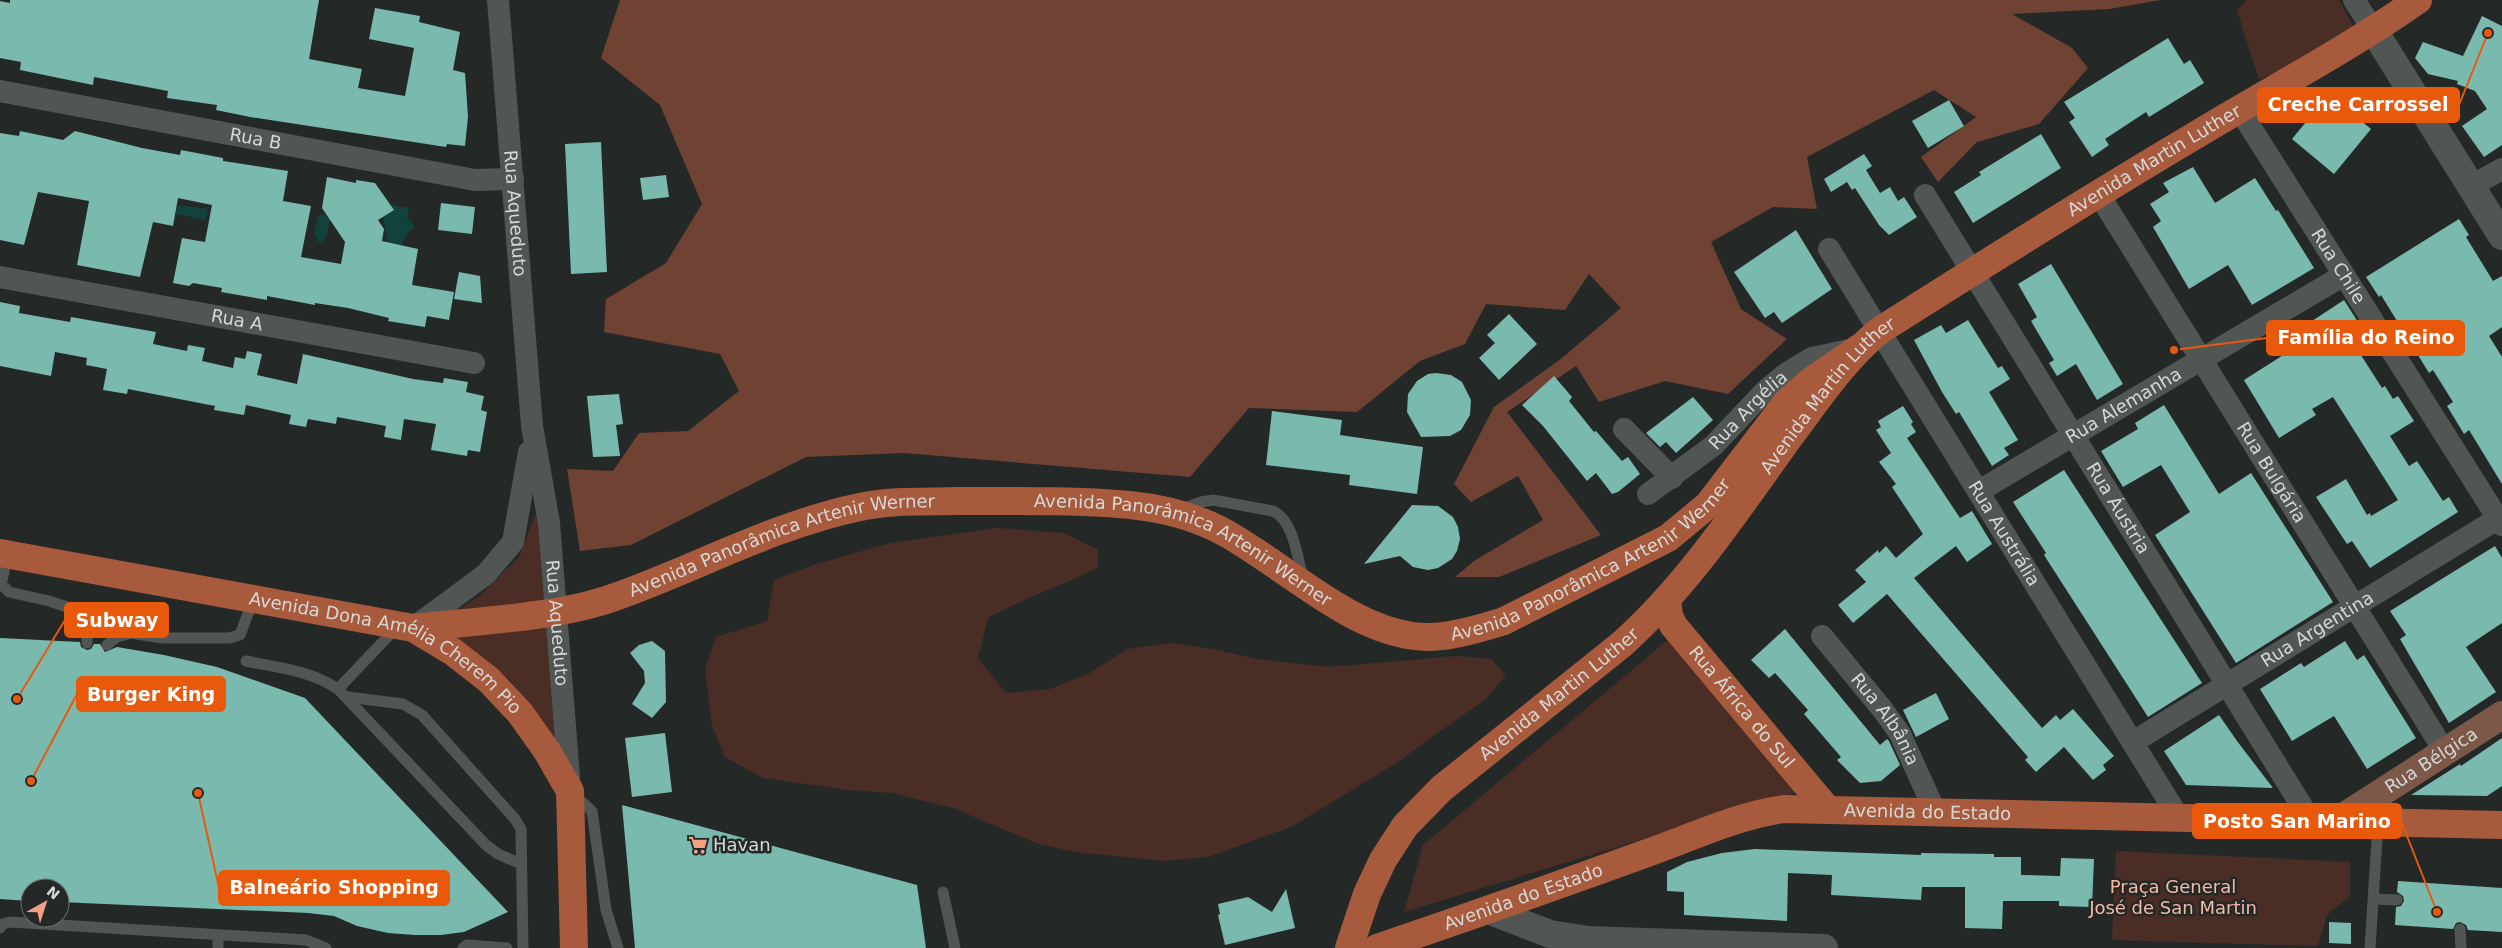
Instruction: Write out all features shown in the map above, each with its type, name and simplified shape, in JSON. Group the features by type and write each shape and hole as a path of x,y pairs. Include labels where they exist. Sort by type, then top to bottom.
{"main road":[{"name":"Avenida Martin Luther","path":"1348,948 1356,922 1383,860 1405,826 1441,789 1622,644 1667,601 1835,376 1869,339 2098,193 2374,31 2418,0"},
{"name":"Avenida Panorâmica Artenir Werner","path":"406,626 557,611 610,599 764,537 815,519 879,504 1057,501 1133,506 1174,512 1216,528 1362,621 1394,631 1430,637 1480,628 1504,621 1668,538 1708,505 1787,402 1810,381 1869,339"},
{"name":"Avenida Dona Amélia Cherem Pio","path":"4,554 406,626 460,657 488,680 520,713 548,751 570,791 574,948"},
{"name":"Rua África do Sul","path":"1667,601 1669,616 1673,625 1827,809"},
{"name":"Rua Bélgica","path":"2324,821 2445,752 2502,715"},
{"name":"Avenida do Estado","path":"1377,948 1753,814 1784,809 2502,825"}],"street":[{"path":"2354,0 2502,236"},
{"name":"Rua Aqueduto","path":"493,1 513,179 532,426 549,523 570,791"},
{"name":"Rua B","path":"0,91 475,180 513,179"},
{"name":"Rua Chile","path":"2239,109 2501,520"},
{"path":"2471,186 2502,169"},
{"name":"Rua Bulgária","path":"2098,193 2445,752"},
{"name":"Rua Áustria","path":"1925,194 2228,684 2324,821"},
{"name":"Rua Austrália","path":"1829,250 1869,339 1978,491 2179,818"},
{"name":"Rua Alemanha","path":"1978,491 2344,275"},
{"name":"Rua A","path":"0,277 474,363"},
{"name":"Rua Argélia","path":"1648,494 1714,445 1766,390 1787,373 1812,358 1869,339"},
{"name":"Rua Aqueduto","path":"406,626 486,574 513,542 525,483 532,426"},
{"path":"1624,429 1672,478"},
{"name":"Rua Argentina","path":"2134,742 2354,606 2501,520"},
{"name":"Rua Albânia","path":"1822,636 1883,710 1900,734 1935,811"},
{"path":"1488,910 1550,934 1588,940 1824,948"}],"lane":[{"path":"1174,512 1201,502 1213,500 1273,510 1281,514 1287,523 1305,584"},
{"path":"4,554 1,584 9,592 49,601 76,610 87,624 87,642"},
{"path":"107,645 117,637 131,633 162,638 229,638 240,635 253,600"},
{"path":"338,689 406,626"},
{"path":"246,662 309,673 320,677 338,689 348,697 486,845 498,854 522,864"},
{"path":"348,697 403,704 422,715 515,819 521,829 523,948"},
{"path":"570,791 592,811 606,910 618,948"},
{"path":"2370,948 2378,822"},
{"path":"943,892 955,948"},
{"path":"2373,899 2396,900"},
{"path":"0,928 3,924 10,922 306,940 326,948"},
{"path":"2460,929 2461,948"},
{"path":"218,935 218,948"},
{"path":"463,948 466,945 507,948"}],"green space":[{"path":"2247,0 2339,0 2357,33 2259,80 2237,10"},
{"path":"539,505 546,606 443,619 478,597 519,557"},
{"path":"997,528 1064,533 1098,550 1098,567 988,618 978,658 1006,693 1050,689 1090,673 1127,649 1171,643 1213,649 1256,659 1329,667 1457,656 1491,659 1506,675 1486,699 1398,762 1291,827 1208,857 1164,861 1075,852 1036,843 953,808 892,793 848,790 763,778 725,757 712,725 705,669 716,637 767,621 774,580 813,565 890,543"},
{"path":"550,625 557,740 510,680 482,658 444,634"},
{"path":"1669,639 1801,791 1404,912 1423,845"},
{"name":"Praça General José de San Martin","path":"2116,851 2350,862 2350,896 2327,915 2318,946 2112,940"}],"shaded area":[{"path":"620,0 2161,0 2109,9 2012,14 2072,48 2088,68 2039,124 1977,142 1938,182 1921,157 1976,117 1934,90 1807,157 1817,209 1773,207 1711,242 1741,309 1787,339 1728,394 1665,381 1599,402 1576,366 1507,412 1601,535 1499,577 1455,577 1474,561 1543,520 1518,476 1471,502 1454,484 1494,407 1562,358 1621,308 1589,274 1565,310 1486,304 1465,344 1420,361 1357,412 1249,408 1190,477 904,453 806,457 631,545 580,551 567,469 613,471 639,433 688,431 739,391 720,354 604,332 606,299 666,263 702,204 660,105 601,58"},
{"path":"177,205 208,209 206,220 176,214"},
{"path":"390,205 409,208 407,219 412,222 414,228 407,233 402,245 388,242 383,217"},
{"path":"323,214 330,219 326,238 324,237 323,242 316,241 317,236 314,235 318,217"}],"building":[{"path":"10,0 319,0 309,59 362,69 358,88 405,96 414,48 369,39 375,8 420,16 419,22 460,32 453,70 465,73 468,117 465,146 447,144 446,147 250,117 216,110 217,105 167,98 168,91 94,77 93,85 20,70 21,62 0,58 0,1 10,3"},
{"path":"2482,16 2502,26 2502,145 2484,157 2462,126 2487,109 2475,91 2457,84 2458,81 2428,74 2415,58 2423,42 2463,56"},
{"path":"2168,38 2184,64 2190,60 2204,83 2149,117 2146,112 2105,139 2109,145 2092,157 2069,122 2075,118 2064,102"},
{"path":"2329,94 2371,129 2334,174 2292,139"},
{"path":"1949,100 1964,126 1928,148 1912,121"},
{"path":"20,131 63,140 75,131 142,148 180,155 181,150 223,158 223,161 288,171 283,201 311,206 301,257 341,264 345,242 322,208 327,177 356,183 356,180 375,183 394,210 378,220 384,229 382,241 418,249 412,285 454,292 449,320 427,316 425,327 388,321 389,318 348,308 315,303 315,305 267,296 267,300 221,292 222,288 193,283 189,286 173,283 182,238 205,242 212,205 178,198 173,226 153,222 140,277 77,265 89,201 38,192 24,245 0,240 0,133 19,136"},
{"path":"2041,134 2061,168 1973,223 1954,192 1981,175 1979,172"},
{"path":"601,142 607,272 571,274 565,144"},
{"path":"1864,154 1872,166 1866,170 1880,193 1890,187 1898,201 1904,197 1917,217 1889,235 1879,225 1855,188 1852,190 1847,182 1831,192 1824,179"},
{"path":"2193,167 2215,203 2255,178 2276,211 2278,210 2314,268 2252,305 2228,265 2189,289 2153,227 2161,221 2150,204 2169,192 2163,183"},
{"path":"666,175 669,197 643,200 640,178"},
{"path":"441,203 475,207 472,234 438,230"},
{"path":"2459,219 2469,235 2466,237 2493,281 2502,276 2502,327 2489,336 2502,357 2502,484 2469,430 2464,434 2447,406 2453,402 2433,370 2429,373 2381,295 2379,297 2366,277"},
{"path":"1796,230 1832,289 1782,323 1774,312 1765,318 1734,272"},
{"path":"2051,264 2123,384 2097,400 2076,364 2057,376 2049,363 2054,360 2031,321 2037,317 2018,284"},
{"path":"459,272 480,276 482,303 454,299"},
{"path":"2344,300 2370,341 2357,349 2382,388 2385,386 2393,399 2398,396 2414,421 2390,436 2409,466 2417,461 2443,501 2449,497 2458,512 2370,568 2352,541 2347,544 2316,497 2346,479 2367,515 2370,513 2371,516 2398,500 2333,397 2312,409 2316,415 2279,438 2244,380 2316,334 2309,323"},
{"path":"0,302 20,306 19,313 70,322 71,317 156,332 153,344 187,351 188,345 205,348 202,361 233,368 235,357 245,359 247,351 262,354 257,375 297,384 303,354 413,379 443,383 444,378 468,382 466,392 484,396 481,410 487,412 480,452 468,450 467,456 431,450 436,424 404,419 401,440 384,437 386,426 337,417 336,424 308,419 306,427 289,424 291,415 246,405 244,415 214,410 215,406 128,389 127,394 103,390 107,369 86,365 87,358 55,352 51,376 0,366"},
{"path":"1509,314 1537,344 1499,380 1479,358 1495,343 1487,335"},
{"path":"1968,320 1998,368 2002,366 2010,379 1989,392 2018,440 2004,448 2009,455 1992,466 1959,412 1956,414 1942,392 1914,340 1941,325 1946,333"},
{"path":"1428,374 1451,375 1462,382 1471,400 1470,415 1461,430 1450,436 1421,437 1407,412 1408,394 1417,381"},
{"path":"1554,376 1572,397 1569,401 1594,432 1596,431 1622,461 1628,457 1640,474 1618,492 1612,494 1596,473 1587,481 1543,426 1522,405"},
{"path":"619,394 623,424 616,425 620,456 593,457 587,396"},
{"path":"1693,397 1713,420 1676,453 1666,442 1660,447 1646,433"},
{"path":"2164,405 2219,494 2251,473 2333,602 2236,663 2155,535 2190,512 2161,465 2123,487 2101,451 2138,429 2135,423"},
{"path":"1903,406 1913,422 1911,424 1916,432 1907,438 1960,518 1972,511 1992,544 1967,562 1956,546 1914,578 2042,728 2056,715 2060,720 2073,709 2114,756 2103,765 2106,770 2093,780 2064,747 2036,772 2025,760 2028,757 1887,594 1853,623 1838,605 1866,582 1855,570 1878,550 1879,553 1886,546 1896,558 1923,534 1892,487 1896,484 1879,462 1891,453 1876,430 1881,427 1878,421"},
{"path":"1272,411 1342,420 1340,435 1423,447 1417,494 1349,485 1350,475 1266,465"},
{"path":"2064,470 2202,683 2148,717 2044,555 2046,553 2013,502"},
{"path":"1412,505 1438,506 1453,517 1458,527 1460,539 1457,551 1452,559 1438,568 1428,570 1413,567 1400,556 1364,564"},
{"path":"2495,546 2502,558 2502,623 2466,647 2496,692 2449,723 2400,639 2406,635 2390,611"},
{"path":"1785,629 1880,745 1887,739 1889,741 1900,765 1881,781 1860,783 1837,760 1841,757 1804,714 1808,710 1775,673 1769,678 1751,660"},
{"path":"0,638 80,642 81,647 87,650 91,649 94,644 100,644 105,652 117,647 164,655 217,667 305,698 508,912 464,932 441,935 415,935 388,933 357,926 334,916 308,913 70,902 70,878 20,878 20,900 0,899"},
{"path":"652,641 665,651 666,702 652,718 632,704 645,683 644,671 630,653 639,645"},
{"path":"2345,641 2357,660 2364,655 2416,738 2367,769 2334,716 2292,741 2260,689 2301,663 2304,667"},
{"path":"1936,693 1949,719 1916,737 1903,710"},
{"path":"2219,715 2273,788 2186,785 2164,751"},
{"path":"665,733 672,792 632,797 625,738"},
{"path":"2502,738 2502,786 2487,796 2411,795 2460,764 2461,766"},
{"name":"Havan","path":"622,805 917,885 926,948 635,948"},
{"path":"1755,849 1921,855 1921,853 1994,854 1994,857 2021,857 2021,875 2060,876 2061,858 2094,859 2092,907 2059,906 2059,901 2003,901 2002,929 1965,928 1965,887 1922,887 1921,900 1831,895 1832,875 1788,873 1787,921 1684,915 1684,892 1667,891 1667,872 1687,862 1722,853"},
{"path":"2398,881 2502,888 2502,932 2468,930 2466,925 2460,922 2456,923 2453,929 2395,925 2396,907 2401,906 2404,901 2403,896 2397,892"},
{"path":"1286,889 1295,928 1225,945 1218,915 1220,914 1218,904 1248,897 1272,912"},
{"path":"2329,922 2351,923 2351,944 2329,943"}],"place":[{"name":"Creche Carrossel","path":"2488,33"},
{"name":"Família do Reino","path":"2174,350"},
{"name":"Subway","path":"17,699"},
{"name":"Burger King","path":"31,781"},
{"name":"Balneário Shopping","path":"198,793"},
{"name":"Havan","path":"698,845"},
{"name":"Posto San Marino","path":"2437,912"}]}
